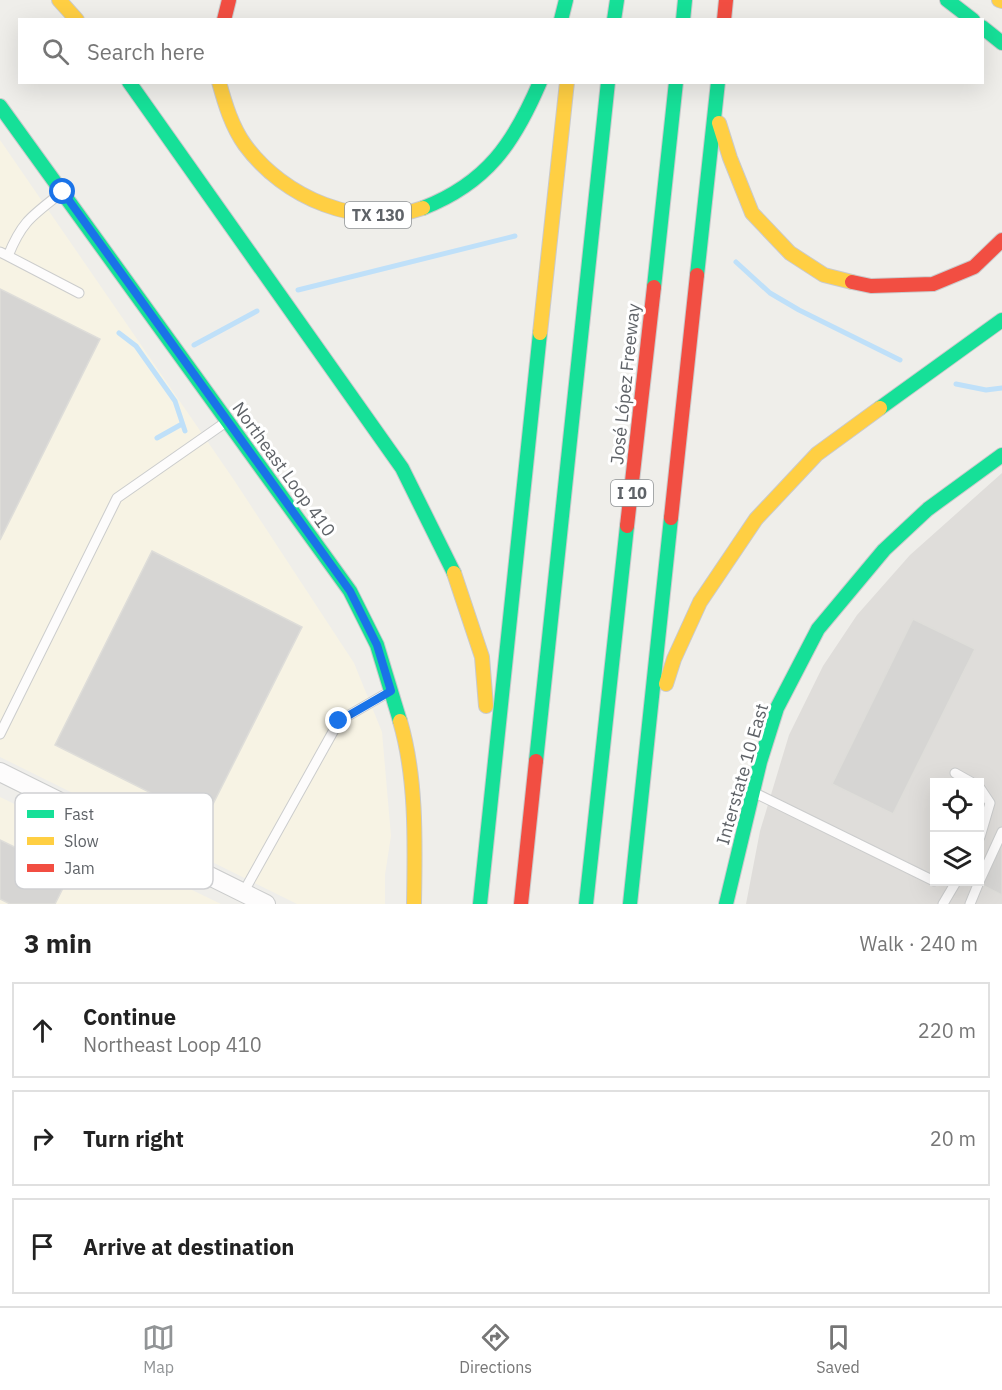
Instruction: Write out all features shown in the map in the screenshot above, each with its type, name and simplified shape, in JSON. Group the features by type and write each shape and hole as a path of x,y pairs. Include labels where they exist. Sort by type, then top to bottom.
{"main road":[{"path":"59,0 75,18"},
{"path":"224,18 229,0"},
{"path":"562,18 566,0"},
{"path":"574,18 576,0"},
{"path":"615,18 616,0"},
{"path":"683,18 685,0"},
{"path":"724,18 726,0"},
{"path":"947,0 970,18"},
{"path":"984,29 1002,43"},
{"path":"130,84 402,468 450,564 482,657 492,787"},
{"name":"TX 130","path":"220,84 228,114 245,145 277,180 306,199 335,208 366,214 396,216 438,202 472,183 500,156 526,115 539,84"},
{"path":"480,904 567,84"},
{"path":"521,904 608,84"},
{"name":"José López Freeway","path":"586,904 676,84"},
{"path":"630,904 718,84"},
{"name":"Northeast Loop 410","path":"0,106 350,591 377,645 404,736 411,787 415,859 414,904"},
{"path":"715,110 730,158 752,213 790,253 824,275 871,286 933,284 974,267 1002,240"},
{"path":"649,734 674,659 700,602 756,519 818,454 1002,320"},
{"name":"Interstate 10 East","path":"726,904 753,792 777,708 818,629 884,550 928,509 1002,455"}],"street":[{"path":"0,772 42,793"},
{"path":"213,878 266,904"}],"lane":[{"path":"63,192 28,218 4,254 79,293"},
{"path":"0,734 117,498 228,421"},
{"path":"243,893 339,721 391,691"},
{"path":"955,772 964,778"},
{"path":"753,792 930,879"},
{"path":"984,794 990,803 984,823"},
{"path":"984,870 1002,832"},
{"path":"943,904 953,886"},
{"path":"970,904 977,886"}],"shaded area":[{"path":"0,140 234,480 354,663 382,732 391,836 385,875 385,904 297,904 213,862 213,793 73,793 0,757"},
{"path":"1002,473 1002,904 746,904 760,831 789,735 823,666 857,615 910,555"},
{"path":"0,797 15,804 15,889 190,889 221,904 0,904"}],"building":[{"path":"0,289 100,339 0,540"},
{"path":"152,551 302,627 213,804 213,793 151,793 55,745"},
{"path":"913,619 975,649 893,814 832,784"},
{"path":"1002,839 1002,895 984,886 984,876"},
{"path":"0,840 15,847 15,889 62,889 55,904 10,904 0,899"}],"waterway":[{"path":"298,290 515,236"},
{"path":"736,262 770,293 799,310 900,360"},
{"path":"194,345 257,311"},
{"path":"119,333 136,346 175,401 185,431"},
{"path":"956,384 986,390 1002,388"},
{"path":"157,438 182,424"}],"traffic: fast":[{"path":"562,18 566,0"},
{"path":"614,18 617,0"},
{"path":"683,18 685,0"},
{"path":"947,0 970,18"},
{"path":"984,29 1002,43"},
{"path":"130,84 402,468 454,573"},
{"path":"423,208 465,186 496,158 520,124 539,84"},
{"path":"536,761 608,84"},
{"path":"654,287 676,84"},
{"path":"697,275 718,84"},
{"path":"0,106 350,591 377,645 400,721"},
{"path":"880,408 1002,320"},
{"path":"480,904 540,333"},
{"path":"726,904 760,762 777,708 818,629 884,550 928,509 1002,455"},
{"path":"630,904 671,518"},
{"path":"586,904 627,526"}],"traffic: slow":[{"path":"59,0 75,18"},
{"path":"220,84 226,107 245,145 261,164 302,194 325,205 349,212 374,215 399,214 423,208"},
{"path":"540,333 567,84"},
{"path":"719,123 752,213 790,253 824,275 852,282"},
{"path":"666,684 674,659 700,602 756,519 817,454 880,408"},
{"path":"454,573 482,657 486,706"},
{"path":"400,721 406,743 412,789 414,904"}],"traffic: jam":[{"path":"224,18 229,0"},
{"path":"724,18 726,0"},
{"path":"852,282 871,286 933,284 974,267 1002,240"},
{"path":"671,518 697,275"},
{"path":"627,526 654,287"},
{"path":"521,904 536,761"}],"route":[{"path":"63,192 350,591 377,645 391,691 339,721"}]}
